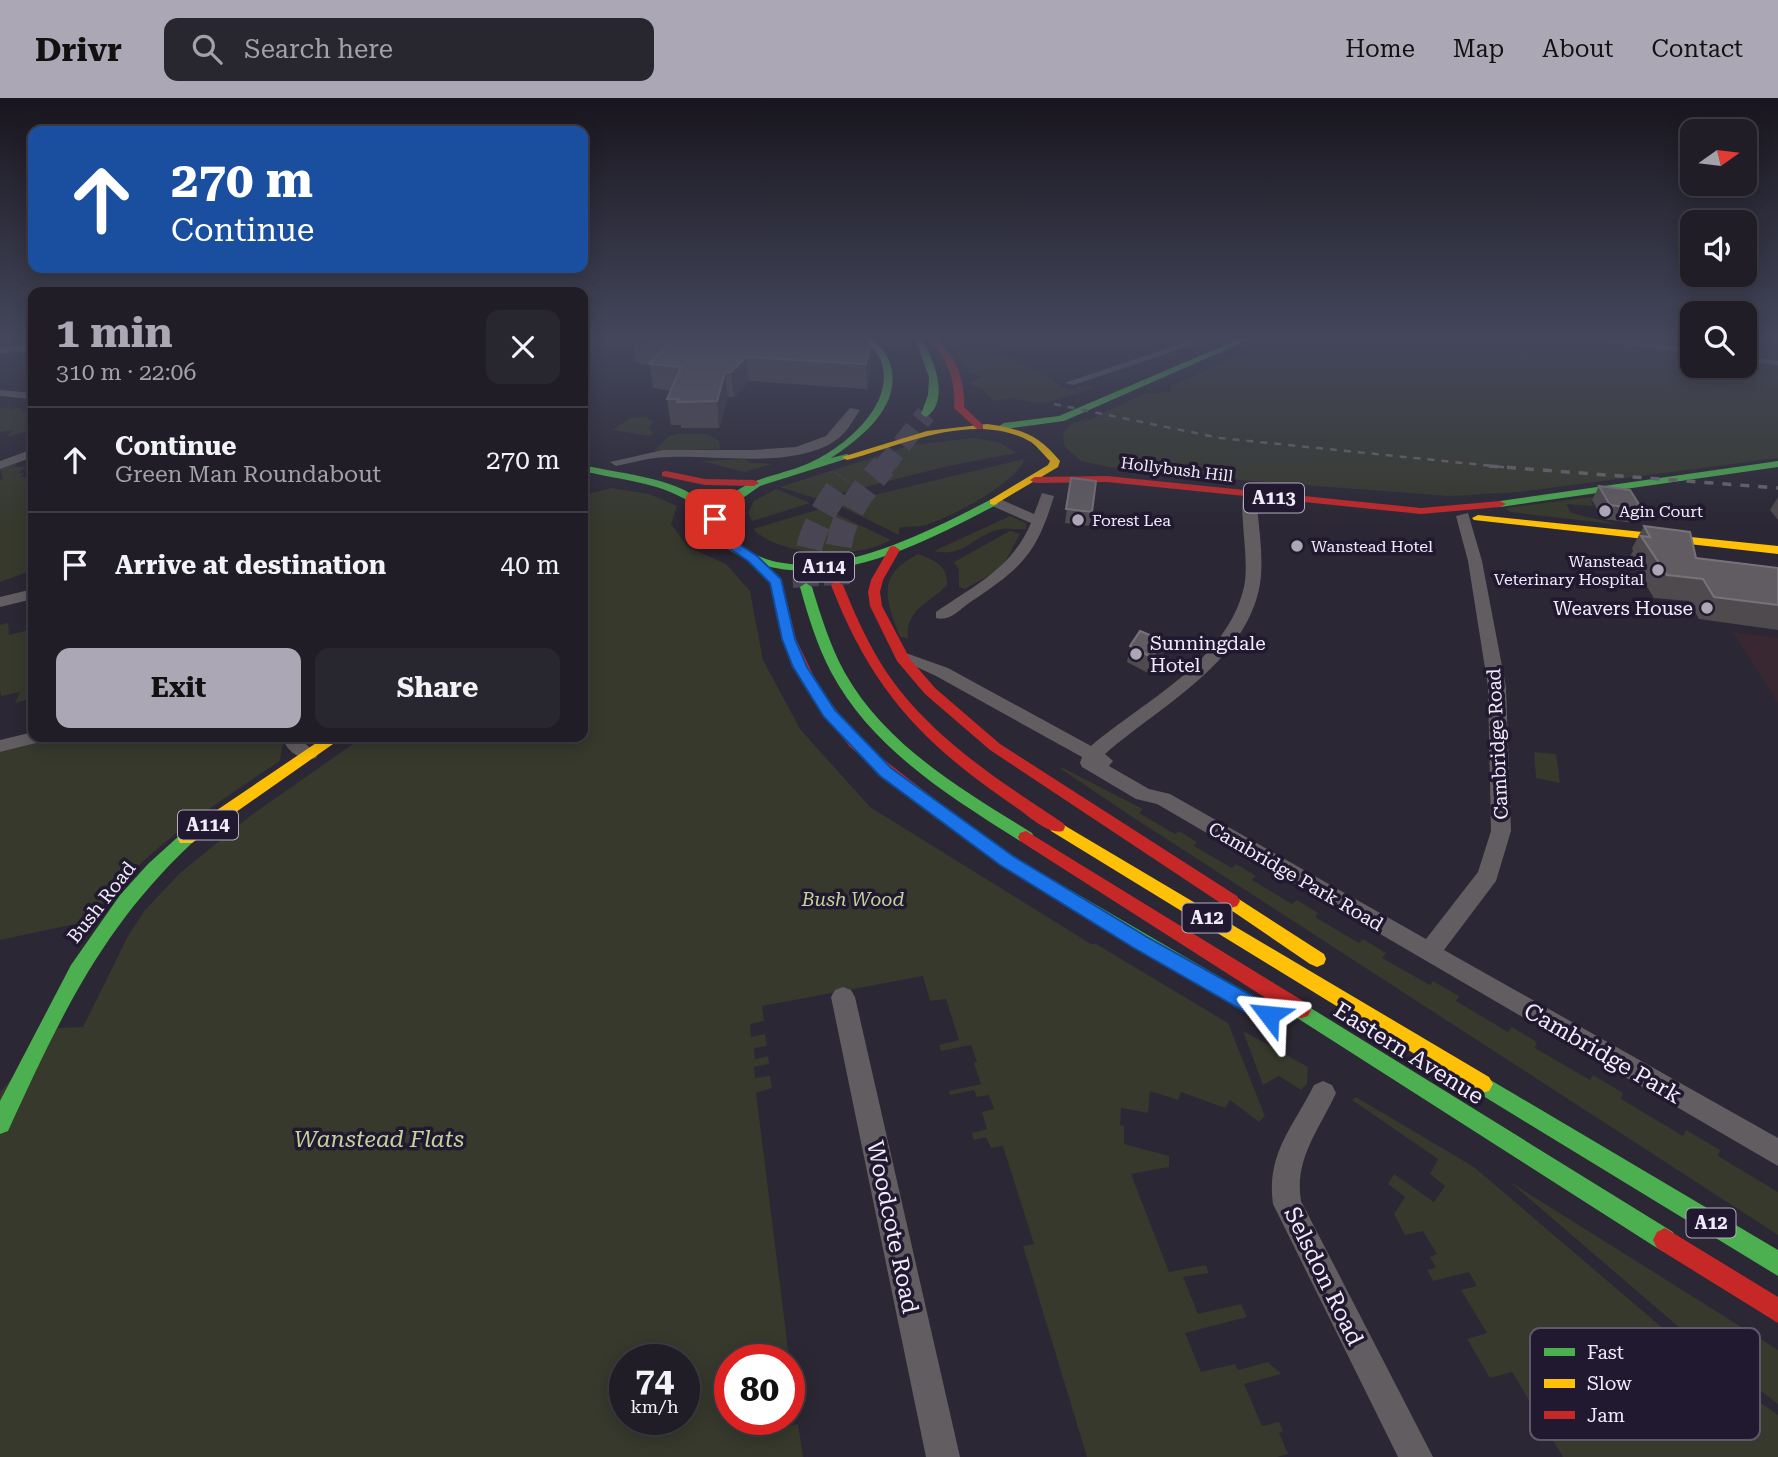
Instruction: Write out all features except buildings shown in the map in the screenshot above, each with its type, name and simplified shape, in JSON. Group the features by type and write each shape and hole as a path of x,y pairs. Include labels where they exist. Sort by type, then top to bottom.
{"main road":[{"path":"807,468 841,450 860,434 882,400"},
{"path":"926,414 932,400"},
{"path":"960,400 959,408 986,427"},
{"name":"A114","path":"588,471 618,468 705,482 754,483 928,433 1065,417 1102,400"},
{"name":"A114","path":"618,468 684,495 705,507 715,519 722,538 753,559 778,565 816,568 859,562 894,550 1035,480 1053,467 1050,450 1065,417"},
{"name":"A114","path":"986,427 1028,436 1050,450"},
{"name":"Hollybush Hill","path":"1050,450 1104,470 1385,499 1441,509"},
{"path":"588,454 618,468"},
{"name":"Hollybush Hill","path":"1463,512 1550,494 1778,464"},
{"path":"588,484 618,468"},
{"name":"Hollybush Hill","path":"1035,480 1107,479 1421,511 1441,509"},
{"name":"A114","path":"715,519 723,506 754,483"},
{"name":"Hollybush Hill","path":"1385,499 1550,494"},
{"name":"A113","path":"1441,509 1778,550"},
{"name":"A12","path":"894,550 879,571 874,594 891,642 960,720 1014,760 1326,965"},
{"path":"753,559 776,582 789,639 812,688 855,744 886,772 1006,860 1233,995"},
{"name":"Eastern Avenue","path":"837,585 857,640 879,676 907,710 987,778 1125,868 1778,1264"},
{"name":"Eastern Avenue","path":"806,587 812,620 835,673 876,727 921,766 1024,837 1778,1311"},
{"name":"Bush Road","path":"0,1125 82,962 142,880 196,834 327,742"},
{"name":"A12","path":"1394,1011 1644,1182"},
{"name":"A12","path":"1315,1039 1426,1091"}],"street":[{"path":"618,468 651,455 730,456 808,446 828,440 838,433 854,410"},
{"path":"0,450 28,451"},
{"path":"0,465 28,453"},
{"path":"1092,755 1201,667 1230,633 1247,601 1251,584 1254,554 1249,495"},
{"path":"947,607 1003,576 1014,566 1040,522 1047,496"},
{"path":"995,502 1040,522"},
{"name":"Cambridge Road","path":"1429,953 1488,875 1502,831 1497,687 1475,561 1463,512"},
{"path":"0,603 28,595"},
{"name":"Cambridge Park Road","path":"902,657 942,673 1144,781 1163,799 1429,953"},
{"path":"0,747 28,739"},
{"path":"293,742 309,754"},
{"name":"Cambridge Park","path":"1429,953 1778,1153"},
{"name":"Woodcote Road","path":"843,997 943,1457"},
{"name":"Selsdon Road","path":"1323,1093 1285,1163 1281,1181 1287,1204 1416,1457"}],"shaded area":[{"path":"1733,632 1778,638 1778,703"}],"green space":[{"path":"1024,400 1054,400 1043,404"},
{"path":"1130,400 1778,400 1778,458 1519,492 1450,496 1198,477 1109,467 1081,461 1064,446 1063,433 1070,425 1090,417 1078,425"},
{"path":"21,408 20,411 28,412 28,431 7,436 14,430 0,432 0,409"},
{"path":"645,417 653,421 649,428 653,433 650,436 613,430 630,418"},
{"path":"706,434 719,441 720,449 654,451 669,436"},
{"path":"976,438 1001,443 1016,453 944,467 818,499 780,487 912,445"},
{"path":"745,459 751,463 772,464 744,472 702,461"},
{"path":"1024,459 1009,478 980,499 932,523 899,528 899,535 836,504"},
{"path":"18,463 14,467 26,467 18,473 24,473 20,477 28,477 28,572 0,582 0,480 3,479 0,469"},
{"name":"Wanstead Flats","path":"611,488 649,494 677,506 671,524 688,547 726,564 750,591 763,660 800,729 870,807 1091,944 1096,944 1228,1023 1265,1116 1259,1122 1230,1100 1225,1108 1181,1092 1178,1100 1150,1091 1148,1113 1121,1108 1120,1125 1124,1126 1124,1144 1169,1156 1169,1167 1131,1174 1169,1272 1206,1265 1209,1273 1183,1277 1198,1314 1241,1304 1247,1317 1185,1333 1201,1372 1235,1364 1238,1370 1268,1362 1281,1374 1244,1384 1262,1426 1279,1422 1283,1431 1279,1433 1288,1454 1277,1457 1087,1457 1023,1246 1034,1244 1003,1146 991,1148 986,1137 974,1140 972,1133 987,1129 982,1112 994,1109 989,1095 977,1097 974,1090 950,1095 949,1091 981,1084 974,1063 977,1062 971,1045 941,1051 939,1045 959,1040 946,999 930,1001 923,976 762,1006 764,1021 750,1024 751,1037 765,1034 767,1046 754,1048 755,1059 768,1056 769,1064 754,1067 755,1078 770,1076 772,1088 756,1093 787,1344 714,1344 714,1435 800,1435 803,1457 0,1457 0,1092 58,1028 83,1027 128,936 145,910 179,874 250,816 356,742 588,742 588,494"},
{"path":"776,489 810,503 752,521 748,513 754,501"},
{"path":"1623,493 1640,506 1591,500 1593,506 1566,504 1571,513 1621,525 1510,512 1506,508"},
{"path":"824,508 891,540 859,551 819,552 781,545 753,529"},
{"path":"1010,516 1026,523 1026,529 997,530 952,552 934,551"},
{"path":"1010,531 1020,534 1002,568 965,589 959,587 959,570 954,562"},
{"path":"918,554 942,568 947,585 915,613 910,620 908,638 900,637 888,600 890,580 904,562"},
{"path":"8,623 9,635 28,630 28,699 15,703 20,692 1,696 0,625"},
{"path":"37,742 283,742 280,761 202,814 153,852 109,896 89,921 0,940 0,752"},
{"path":"1534,752 1556,754 1560,783 1536,778"},
{"path":"1061,769 1143,809 1139,813 1175,834 1179,831 1197,842 1194,846 1232,868 1236,864 1256,876 1252,880 1292,904 1297,900 1318,913 1315,917 1359,943 1363,939 1386,953 1382,958 1430,985 1433,981 1459,996 1456,1001 1508,1032 1512,1027 1537,1042 1535,1048 1590,1080 1593,1075 1623,1093 1621,1099 1683,1136 1686,1130 1720,1150 1718,1156 1778,1192 1778,1235 1134,818"},
{"path":"1243,1031 1308,1067 1307,1084 1301,1090 1279,1076 1263,1085"},
{"path":"1356,1097 1474,1167 1663,1328 1530,1328 1530,1402 1512,1372 1490,1378 1467,1339 1487,1333 1461,1290 1477,1286 1469,1272 1433,1281 1427,1270 1436,1268 1430,1257 1437,1254 1423,1231 1405,1235 1394,1214 1405,1197 1388,1184 1394,1174 1434,1202 1445,1186 1430,1174 1438,1159 1352,1100"},
{"path":"1510,1182 1743,1328 1680,1328"},
{"path":"1760,1339 1778,1350 1778,1404 1760,1390"},
{"path":"1760,1402 1778,1415 1778,1457 1563,1457 1553,1440 1760,1440"}],"tunnel":[{"path":"883,468 926,414"},
{"path":"837,585 838,549 846,520 861,493 884,466"},
{"path":"806,587 810,543 828,504 845,479"}],"railway":[{"path":"1054,404 1220,438 1503,467"},
{"path":"1489,466 1503,467"},
{"path":"1503,467 1778,488"},
{"path":"1503,467 1512,468"}],"traffic: fast":[{"path":"807,468 837,450 868,425 884,400"},
{"path":"926,414 931,400"},
{"path":"1004,426 1061,419 1104,400"},
{"path":"715,519 727,504 757,483 847,457"},
{"path":"1500,504 1778,464"},
{"path":"588,469 651,484 690,498 705,509 724,538 738,551 768,564 801,568 835,565 869,557 936,531 994,502"},
{"path":"806,587 820,633 839,673 861,707 887,736 917,763 950,788 1026,837"},
{"path":"930,804 1006,860 1223,989"},
{"path":"0,1124 57,1008 101,935 126,900 154,868 186,839"},
{"path":"1301,1010 1665,1240"},
{"path":"1482,1084 1778,1264"}],"traffic: slow":[{"path":"847,457 927,434 957,429 987,427 1014,431 1037,442 1055,461 1053,467 994,502"},
{"path":"1478,518 1778,550"},
{"path":"186,839 328,742"},
{"path":"1057,827 1482,1084"},
{"path":"1231,901 1317,959"}],"traffic: jam":[{"path":"960,400 959,408 980,427"},
{"path":"666,474 705,482 754,483"},
{"path":"1035,480 1107,479 1421,511 1500,504"},
{"path":"894,550 877,580 874,592 876,606 904,661 930,691 995,747 1231,901"},
{"path":"753,559 776,581 789,639 812,688 855,744 930,804"},
{"path":"837,585 854,627 874,664 897,697 953,752 985,778 1057,827"},
{"path":"1026,837 1301,1010"},
{"path":"1665,1240 1778,1311"}],"place":[{"name":"Agin Court","path":"1605,511"},
{"name":"Forest Lea","path":"1078,520"},
{"name":"Wanstead Hotel","path":"1297,546"},
{"name":"Wanstead Veterinary Hospital","path":"1658,570"},
{"name":"Weavers House","path":"1707,608"},
{"name":"Sunningdale Hotel","path":"1136,654"}],"route":[{"path":"715,519 716,529 722,538 769,572 776,582 789,639 812,688 855,744 886,772 1006,860 1141,943 1269,1015"}],"park label":[{"name":"Bush Wood","path":"853,899"}]}
